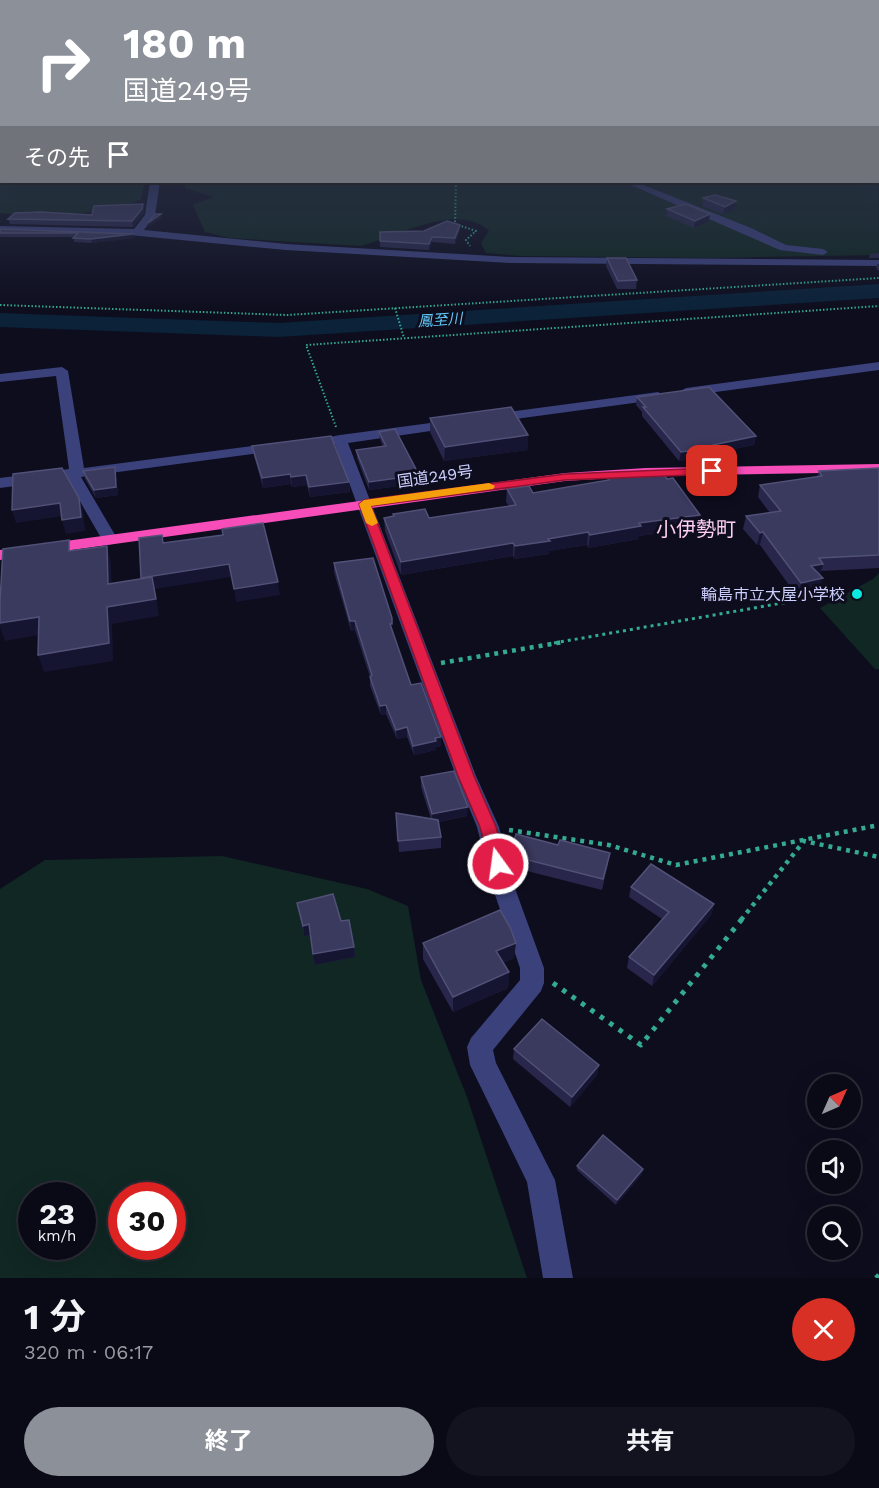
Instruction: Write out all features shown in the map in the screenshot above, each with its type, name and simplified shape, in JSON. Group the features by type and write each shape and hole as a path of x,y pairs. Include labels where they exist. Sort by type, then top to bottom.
{"highway":[{"name":"国道249号","path":"0,555 565,477 646,472 879,468"}],"street":[{"path":"137,233 150,215 153,194"},
{"path":"655,194 730,223 784,248 820,252 867,251"},
{"path":"0,229 137,233 286,247 475,258 879,263"},
{"path":"317,442 879,366"},
{"path":"0,378 62,371 74,472 110,540"},
{"path":"340,439 488,827 502,883 532,968 532,983 480,1047 483,1065 541,1180 558,1278"},
{"path":"0,483 294,445"}],"path":[{"path":"456,194 455,224 476,231 466,240 475,258"},
{"path":"0,305 287,315 879,278"},
{"path":"340,439 306,345 879,306"},
{"path":"395,308 404,338"},
{"path":"425,666 794,601"},
{"path":"488,827 609,845 676,865 879,825"},
{"path":"804,841 879,857"},
{"path":"532,968 641,1045 804,841"},
{"path":"876,1278 879,1275"}],"green space":[{"path":"0,194 142,194 141,199 127,205 91,212 52,215 0,213"},
{"path":"203,194 878,194 879,255 709,258 521,256 486,253 481,243 489,231 476,223 461,219 426,224 361,246 230,238 205,232 193,205 214,197"},
{"path":"879,573 879,669 875,669 820,608 873,579"},
{"path":"222,856 367,889 408,906 421,980 467,1097 527,1278 0,1278 0,889 45,860"}],"building":[{"path":"715,195 736,201 725,207 703,198"},
{"path":"143,204 142,209 132,221 8,219 15,213 92,215 94,206"},
{"path":"686,204 710,214 695,221 667,209"},
{"path":"155,214 161,214 148,223"},
{"path":"447,221 460,225 455,238 432,237 429,244 380,241 380,232 424,231"},
{"path":"0,229 133,234 91,239 73,238 78,233 0,233"},
{"path":"607,258 626,258 637,280 618,281"},
{"path":"709,387 756,436 713,445 715,447 681,452 637,397"},
{"path":"511,407 528,435 445,447 430,418"},
{"path":"395,429 418,473 412,474 413,476 369,482 356,450 386,446 379,432"},
{"path":"331,436 349,482 309,487 306,475 291,477 290,474 262,478 252,446"},
{"path":"115,467 116,487 94,490 83,471"},
{"path":"62,468 79,498 81,517 62,520 60,503 12,510 13,474"},
{"path":"879,468 879,555 819,558 823,564 811,566 823,578 801,583 763,532 760,533 746,516 781,511 760,485 822,476 819,471"},
{"path":"650,471 653,474 663,473 667,479 673,478 700,515 639,523 641,526 590,535 588,532 548,539 550,541 515,546 513,543 401,562 384,518 394,516 393,514 425,509 429,518 516,505 507,489 529,486 533,493 609,480 608,475"},
{"path":"263,523 278,582 234,589 229,564 141,578 139,538 162,535 163,543 223,535 222,529"},
{"path":"69,540 69,551 107,546 108,584 152,577 156,599 107,607 109,643 38,655 39,617 0,623 3,549"},
{"path":"373,558 392,618 392,624 390,624 411,685 421,683 441,737 435,738 436,741 413,746 407,727 396,730 386,705 380,706 355,621 350,621 334,563"},
{"path":"454,771 468,807 432,814 421,777"},
{"path":"396,813 438,820 441,837 398,841"},
{"path":"516,834 558,845 560,840 610,853 603,879 512,856 511,851"},
{"path":"651,864 714,904 654,975 629,957 669,912 631,887"},
{"path":"333,894 341,921 349,920 354,947 313,954 309,924 303,926 297,903"},
{"path":"500,910 516,943 496,951 509,972 453,997 423,943"},
{"path":"542,1019 599,1065 572,1097 514,1049"},
{"path":"603,1135 643,1169 617,1200 577,1166"}],"waterway":[{"name":"鳳至川","path":"0,320 279,330 879,291"}],"slow traffic":[{"path":"372,523 364,504 489,486"}],"place":[{"name":"輪島市立大屋小学校","path":"857,594"}],"district":[{"name":"小伊勢町","path":"696,529"}],"route":[{"path":"498,864 488,827 466,776 384,552 364,504 565,477 712,471"}]}
